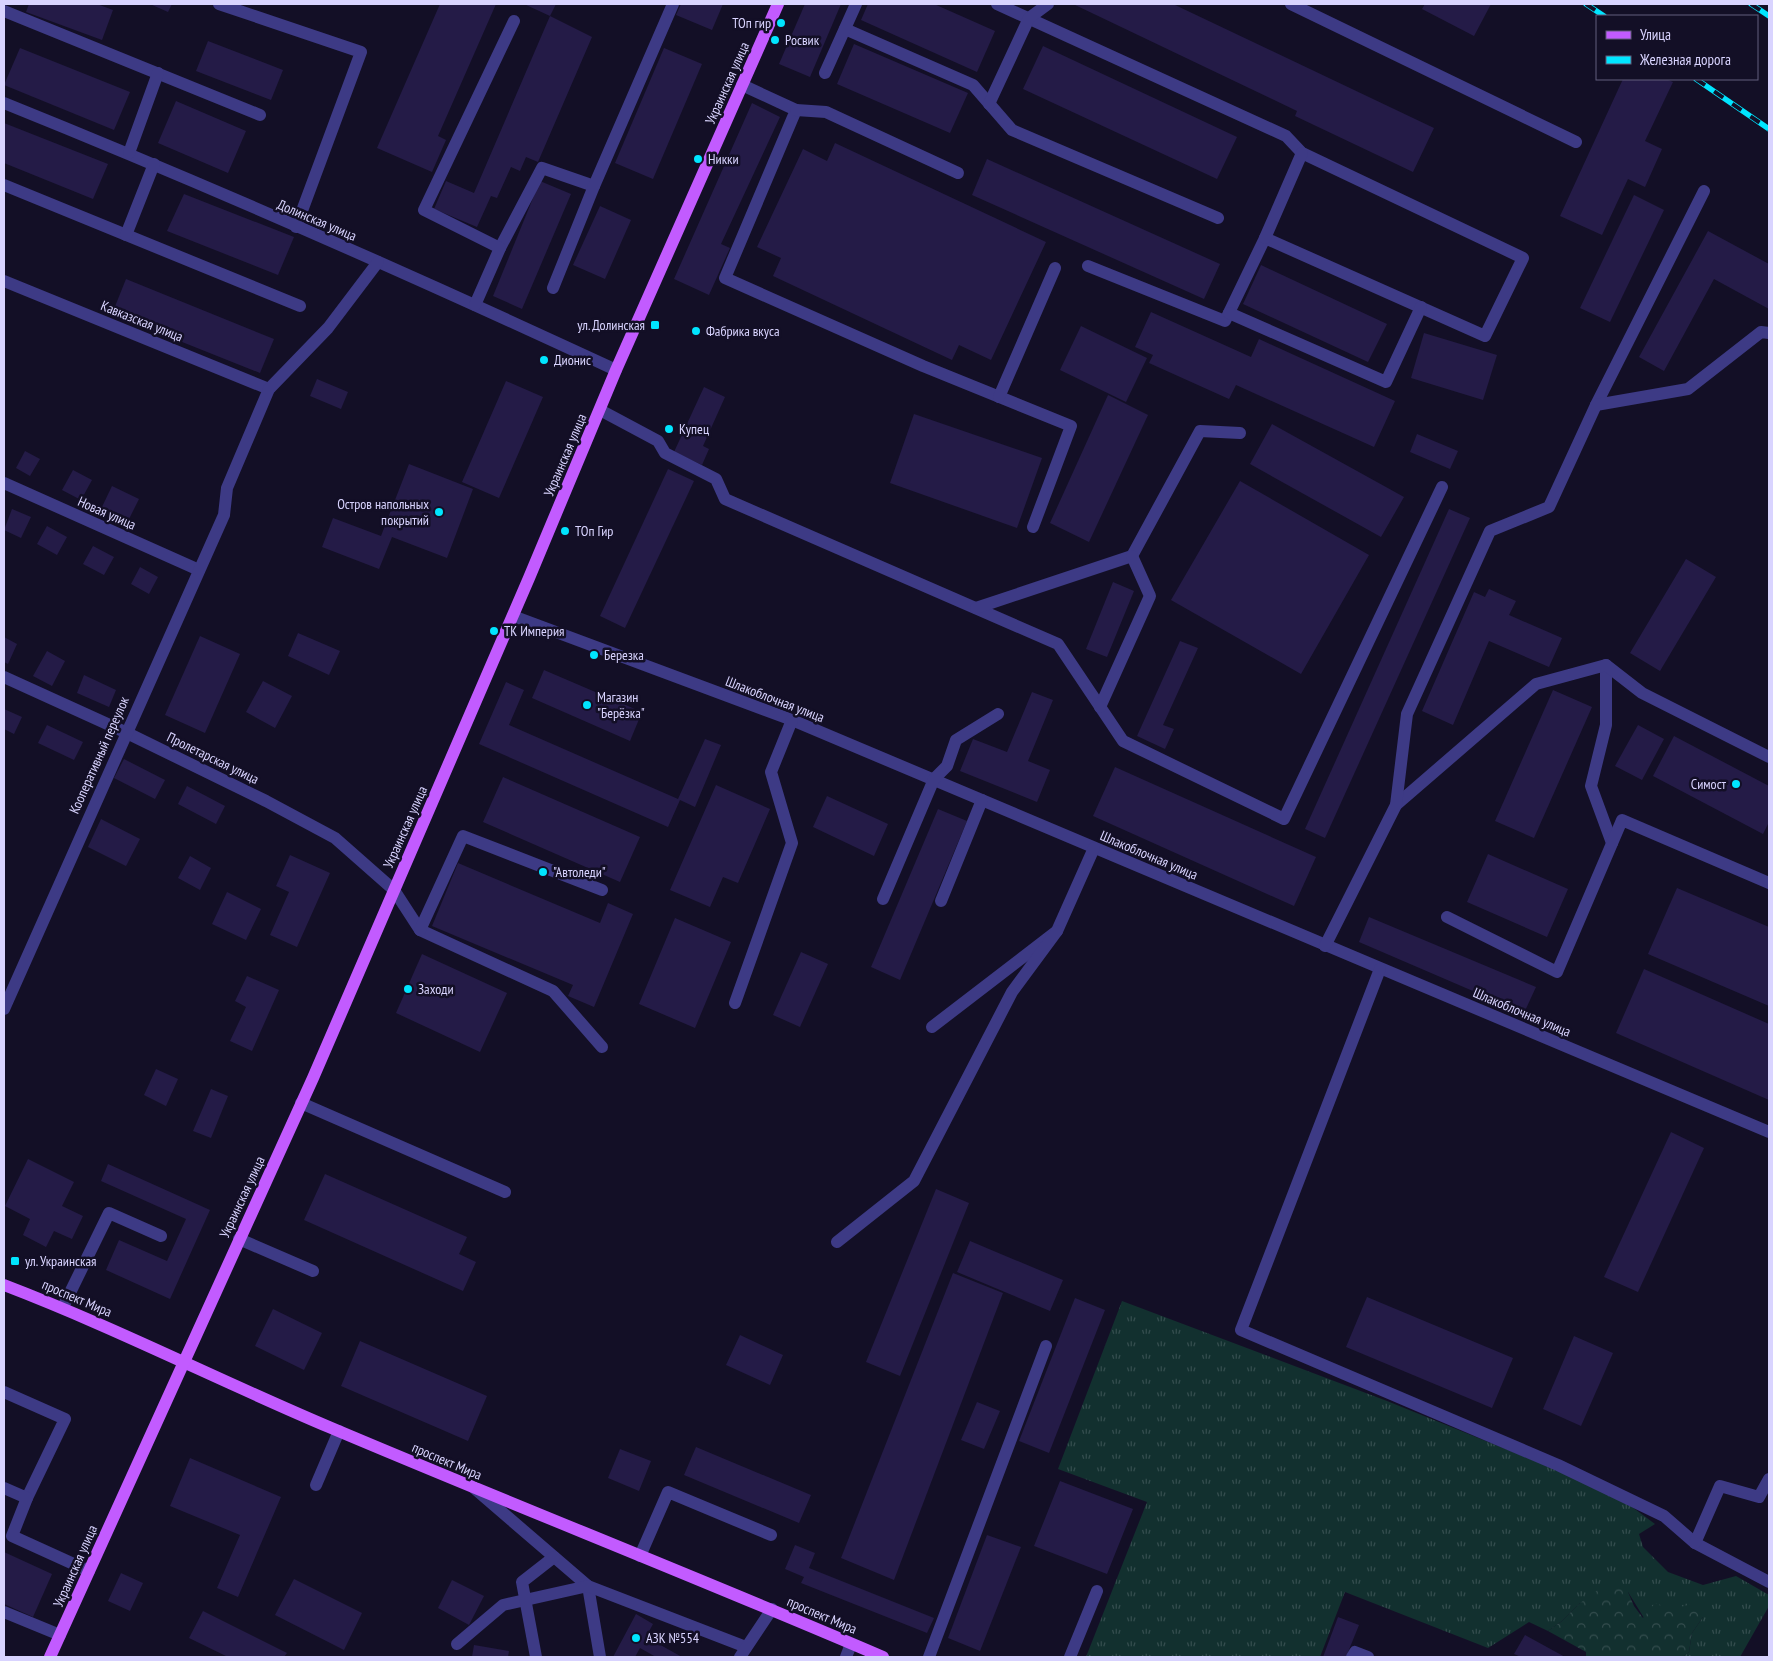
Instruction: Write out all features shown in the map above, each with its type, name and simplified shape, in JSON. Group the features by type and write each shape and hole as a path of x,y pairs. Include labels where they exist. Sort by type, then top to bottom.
{"main road":[{"name":"Украинская улица","path":"50,1657 301,1104 513,616 616,370 778,4"},
{"name":"проспект Мира","path":"4,1284 63,1308 338,1431 883,1657"}],"street":[{"path":"219,4 361,52 296,227"},
{"path":"553,288 594,186 673,4"},
{"path":"825,73 856,4"},
{"path":"997,4 1286,136 1302,153 1523,258 1485,336 1265,238"},
{"path":"989,104 1029,18 1048,4"},
{"path":"1291,4 1576,142"},
{"path":"4,11 260,115"},
{"path":"500,248 424,210 514,22"},
{"path":"845,29 973,85 1012,130 1218,218"},
{"path":"128,153 158,74"},
{"path":"742,85 796,110 826,112 958,173"},
{"name":"Долинская улица","path":"4,103 154,164 475,305 616,370"},
{"path":"796,110 724,278 923,366 1071,426 1033,527"},
{"path":"1088,266 1226,321 1302,153"},
{"path":"126,235 154,164"},
{"path":"475,305 500,248 542,168 594,186"},
{"path":"4,185 300,306"},
{"path":"1326,946 1396,805 1407,714 1490,531 1549,506 1596,405 1704,191"},
{"path":"269,389 328,328 378,262"},
{"path":"999,397 1055,268"},
{"name":"Кавказская улица","path":"4,281 269,389"},
{"path":"1229,313 1386,382 1421,308"},
{"path":"1596,405 1688,389 1761,332 1769,332"},
{"name":"Кооперативный переулок","path":"4,1009 224,515 227,488 269,389"},
{"path":"600,410 658,441 665,453 716,479 725,499 1058,644 1123,741 1284,819 1442,486"},
{"path":"976,608 1132,556 1200,431 1240,433"},
{"name":"Новая улица","path":"4,483 199,570"},
{"path":"1100,707 1150,596 1132,556"},
{"name":"Шлакоблочная улица","path":"513,616 792,720 1769,1132"},
{"path":"1396,805 1536,684 1606,665"},
{"path":"1606,665 1642,693 1769,757"},
{"path":"1606,665 1606,725 1591,786 1612,843"},
{"name":"Пролетарская улица","path":"4,677 126,732 335,838 394,890 420,930"},
{"path":"883,899 934,779 948,766 956,740 998,714"},
{"path":"735,1003 792,843 771,772 792,720"},
{"path":"941,901 982,800"},
{"path":"1447,917 1557,972 1622,820 1769,883"},
{"path":"602,890 463,836 420,930 553,991 602,1047"},
{"path":"837,1242 914,1181 1012,992 1057,931 1094,848"},
{"path":"932,1027 1057,931"},
{"path":"1380,969 1241,1330 1558,1465 1664,1516 1696,1543 1769,1582"},
{"path":"301,1104 506,1192"},
{"path":"63,1308 109,1214 161,1236"},
{"path":"240,1239 313,1271"},
{"path":"929,1657 1046,1346"},
{"path":"4,1392 65,1419 27,1498 12,1536 90,1571"},
{"path":"316,1486 338,1431"},
{"path":"1696,1543 1720,1486 1764,1498 1769,1479"},
{"path":"4,1488 27,1498"},
{"path":"474,1488 588,1586 743,1652 772,1610"},
{"path":"640,1556 668,1492 771,1535"},
{"path":"536,1657 522,1582 554,1557"},
{"path":"457,1644 503,1605 588,1586"},
{"path":"588,1586 600,1657"},
{"path":"1070,1657 1097,1591"},
{"path":"4,1612 60,1635"},
{"path":"846,1657 851,1644"},
{"path":"1352,1657 1355,1652 1368,1657"}],"green space":[{"path":"1122,1301 1387,1401 1570,1475 1624,1501 1655,1524 1639,1534 1643,1547 1668,1572 1703,1585 1736,1576 1769,1595 1769,1606 1740,1657 1683,1657 1689,1652 1692,1633 1703,1617 1644,1618 1628,1592 1580,1603 1562,1621 1548,1631 1529,1622 1488,1648 1345,1592 1320,1657 1086,1657 1147,1502 1058,1469"},
{"path":"1606,1584 1628,1592 1634,1606 1643,1618 1655,1603 1672,1609 1692,1604 1703,1617 1692,1633 1689,1652 1683,1657 1586,1657 1586,1652 1548,1631 1562,1621 1580,1603"}],"building":[{"path":"29,4 97,4 113,10 102,40 26,12"},
{"path":"150,4 172,4 168,12"},
{"path":"440,4 496,4 438,136 446,140 432,172 377,148"},
{"path":"524,4 556,4 550,16"},
{"path":"681,4 723,4 712,30 676,15"},
{"path":"805,4 841,4 810,77 779,64"},
{"path":"868,4 934,4 995,31 977,72 861,20"},
{"path":"1073,4 1173,4 1434,128 1413,172 1295,116 1297,111"},
{"path":"1425,4 1491,4 1474,36 1422,9"},
{"path":"550,16 592,37 538,162 526,157 520,171 511,167 497,198 491,196 477,227 434,209 446,181 474,193"},
{"path":"208,41 283,70 271,100 196,71"},
{"path":"854,44 968,93 950,133 837,84"},
{"path":"1043,46 1237,137 1217,179 1023,89"},
{"path":"20,48 130,92 114,130 4,85"},
{"path":"664,48 702,64 653,179 615,163"},
{"path":"1623,80 1668,80 1673,82 1645,141 1662,149 1645,187 1628,179 1602,235 1560,216"},
{"path":"176,101 246,131 228,173 158,143"},
{"path":"752,103 780,117 721,244 730,248 709,295 674,279"},
{"path":"4,123 108,164 93,199 4,163"},
{"path":"835,143 1046,242 991,360 959,345 952,360 773,276 781,258 757,247 803,149 827,161"},
{"path":"987,159 1220,264 1204,299 972,195"},
{"path":"540,181 571,194 522,309 493,296"},
{"path":"184,194 294,237 278,275 167,231"},
{"path":"1634,195 1664,210 1610,322 1580,308"},
{"path":"600,206 631,220 605,279 573,265"},
{"path":"1708,231 1769,264 1769,309 1714,279 1664,371 1639,357"},
{"path":"1261,265 1387,324 1368,362 1243,304"},
{"path":"126,279 274,339 260,373 112,314"},
{"path":"1151,312 1251,357 1259,339 1395,401 1374,447 1236,385 1229,399 1149,363 1153,355 1135,347"},
{"path":"1081,326 1147,358 1126,402 1060,370"},
{"path":"1424,333 1497,355 1483,400 1411,378"},
{"path":"317,379 348,392 341,409 310,396"},
{"path":"506,381 543,397 499,498 462,482"},
{"path":"704,387 725,397 703,446 709,449 702,465 674,452"},
{"path":"1108,395 1148,415 1089,542 1050,523"},
{"path":"914,414 1042,458 1017,528 890,483"},
{"path":"1272,424 1404,497 1381,537 1250,464"},
{"path":"1417,434 1458,451 1450,469 1410,452"},
{"path":"25,451 40,459 30,476 16,468"},
{"path":"409,464 473,489 447,558 392,537 379,569 322,547 333,518 381,536"},
{"path":"668,469 694,481 625,628 600,616"},
{"path":"73,470 92,480 81,500 62,490"},
{"path":"1240,481 1369,555 1301,674 1171,600"},
{"path":"112,486 139,499 128,521 101,509"},
{"path":"12,509 31,517 21,538 4,530"},
{"path":"1449,509 1470,518 1325,838 1305,829"},
{"path":"47,526 67,537 57,555 37,544"},
{"path":"93,546 114,557 104,575 83,564"},
{"path":"1686,559 1716,577 1660,671 1630,653"},
{"path":"140,567 158,577 149,594 131,584"},
{"path":"1113,582 1134,591 1107,657 1086,649"},
{"path":"1489,589 1516,601 1509,615 1562,638 1549,667 1489,641 1453,725 1422,711 1474,592 1485,597"},
{"path":"298,633 340,651 329,675 288,656"},
{"path":"200,636 240,654 205,733 165,715"},
{"path":"4,637 17,644 8,664 4,662"},
{"path":"1180,641 1198,648 1163,725 1174,729 1165,749 1137,736"},
{"path":"47,651 65,661 52,686 33,676"},
{"name":"Магазин \"Берёзка\"","path":"544,670 642,712 630,741 532,698"},
{"path":"84,675 116,690 109,707 77,693"},
{"path":"263,681 292,696 275,728 246,712"},
{"path":"506,682 524,690 509,725 678,799 705,739 721,745 695,807 680,800 668,827 479,744"},
{"path":"1553,690 1592,707 1534,838 1495,821"},
{"path":"1032,692 1053,700 1028,761 1050,770 1037,802 960,771 973,739 1007,752"},
{"path":"4,709 22,717 14,734 4,729"},
{"path":"47,725 83,742 74,760 38,743"},
{"path":"1638,725 1664,739 1642,780 1615,766"},
{"path":"1674,736 1769,786 1769,822 1763,834 1653,776"},
{"path":"124,759 165,780 155,799 114,778"},
{"path":"1115,767 1316,857 1294,906 1093,816"},
{"path":"503,777 640,837 620,882 483,822"},
{"path":"716,785 770,809 738,883 723,877 710,907 670,890"},
{"path":"187,786 225,806 216,824 178,804"},
{"path":"827,796 888,824 874,856 813,827"},
{"path":"938,809 967,821 900,980 871,967"},
{"path":"101,819 140,839 126,866 88,847"},
{"path":"1488,854 1568,889 1547,937 1467,902"},
{"path":"290,855 330,873 297,947 270,935 289,892 276,886"},
{"path":"190,856 211,868 200,890 178,878"},
{"path":"458,863 600,923 608,903 633,914 594,1007 568,996 573,985 432,926"},
{"path":"1677,888 1769,927 1769,1006 1648,954"},
{"path":"227,892 261,909 246,940 212,924"},
{"path":"1369,917 1536,987 1524,1013 1359,942"},
{"path":"675,918 731,942 695,1028 639,1004"},
{"path":"801,952 828,964 800,1027 773,1015"},
{"path":"422,954 507,993 480,1052 396,1013"},
{"path":"1644,969 1769,1024 1769,1100 1616,1033"},
{"path":"247,976 279,990 252,1051 230,1041 246,1007 235,1001"},
{"path":"156,1069 178,1079 166,1106 144,1095"},
{"path":"211,1089 228,1096 211,1138 193,1131"},
{"path":"1671,1132 1704,1148 1638,1292 1604,1277"},
{"path":"28,1159 74,1182 62,1206 83,1216 72,1239 54,1231 46,1247 23,1235 30,1219 5,1206"},
{"path":"108,1164 210,1210 170,1299 106,1270 119,1240 167,1261 186,1219 101,1181"},
{"path":"325,1174 467,1237 459,1254 476,1262 463,1291 304,1220"},
{"path":"936,1189 969,1203 900,1376 866,1362"},
{"path":"970,1241 1063,1280 1050,1311 957,1272"},
{"path":"953,1273 1003,1293 894,1580 841,1558"},
{"path":"1367,1297 1513,1358 1492,1408 1346,1347"},
{"path":"1075,1298 1105,1310 1049,1453 1019,1441"},
{"path":"273,1309 322,1333 304,1370 255,1346"},
{"path":"740,1335 783,1355 770,1385 726,1365"},
{"path":"1574,1336 1613,1353 1581,1426 1543,1409"},
{"path":"360,1341 487,1396 468,1441 341,1386"},
{"path":"977,1402 1000,1411 984,1449 961,1440"},
{"path":"696,1447 811,1495 799,1523 684,1475"},
{"path":"620,1449 651,1461 639,1491 608,1478"},
{"path":"190,1458 281,1497 238,1597 217,1588 240,1535 170,1506"},
{"path":"1060,1481 1133,1509 1107,1574 1034,1546"},
{"path":"987,1535 1021,1547 980,1651 948,1638"},
{"path":"795,1545 815,1553 809,1568 934,1618 927,1633 801,1583 804,1577 785,1569"},
{"path":"4,1552 52,1574 33,1617 4,1604"},
{"path":"121,1573 143,1583 130,1611 108,1601"},
{"path":"294,1579 362,1613 344,1650 275,1615"},
{"path":"452,1580 484,1596 469,1625 438,1608"},
{"path":"203,1611 287,1653 284,1657 228,1657 189,1638"},
{"path":"636,1614 653,1624 646,1637 682,1657 656,1657 640,1648 635,1657 613,1657"},
{"path":"1338,1617 1359,1625 1346,1657 1323,1657"},
{"path":"1525,1635 1565,1657 1521,1657 1514,1654"},
{"path":"474,1645 509,1651 508,1657 472,1657"}],"railway":[{"path":"1586,4 1602,15"},
{"path":"1751,4 1769,16"},
{"path":"1697,80 1769,129"}],"place":[{"name":"ТОп гир","path":"781,23"},
{"name":"Росвик","path":"775,40"},
{"name":"Никки","path":"698,159"},
{"name":"ул. Долинская","path":"655,325"},
{"name":"Фабрика вкуса","path":"696,331"},
{"name":"Дионис","path":"544,360"},
{"name":"Купец","path":"669,429"},
{"name":"Остров напольных покрытий","path":"439,512"},
{"name":"ТОп Гир","path":"565,531"},
{"name":"ТК Империя","path":"494,631"},
{"name":"Березка","path":"594,655"},
{"name":"Магазин \"Берёзка\"","path":"587,705"},
{"name":"Симост","path":"1736,784"},
{"name":"\"Автоледи\"","path":"543,872"},
{"name":"Заходи","path":"408,989"},
{"name":"ул. Украинская","path":"15,1261"},
{"name":"АЗК №554","path":"636,1638"}]}
